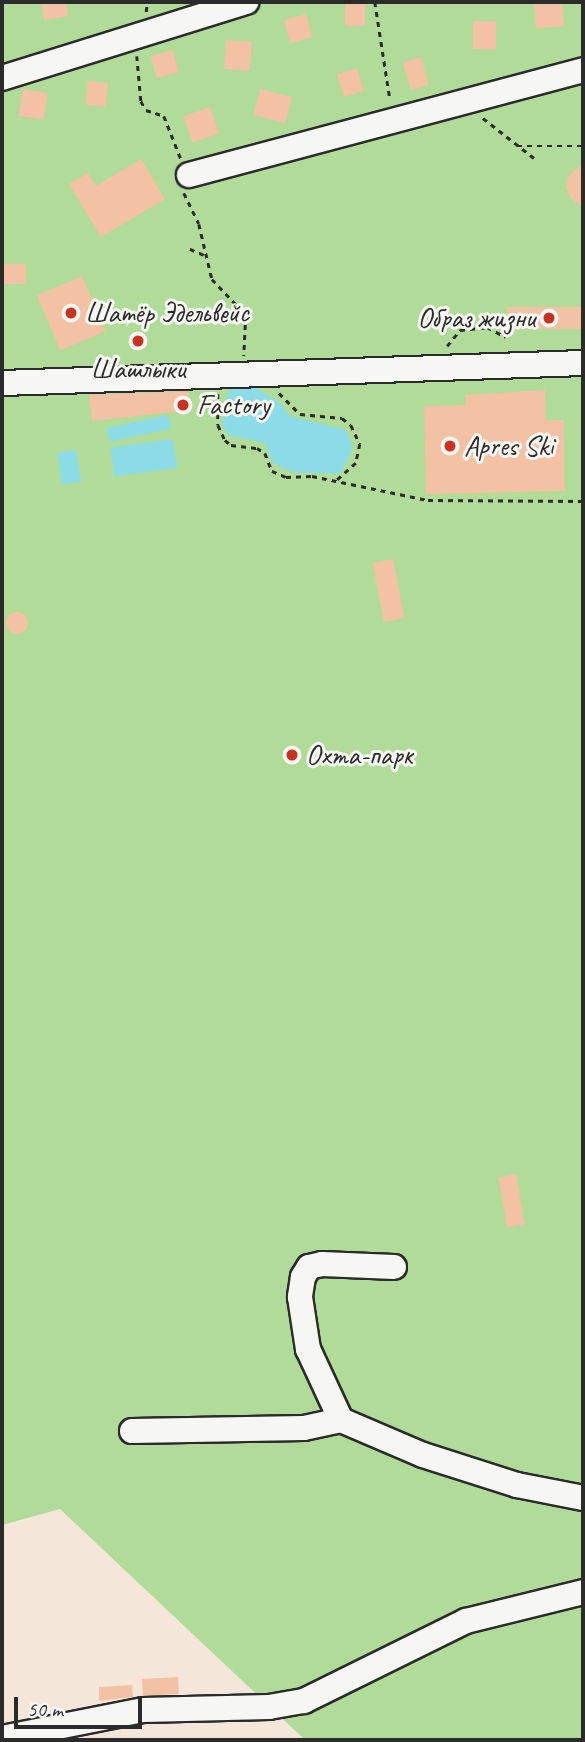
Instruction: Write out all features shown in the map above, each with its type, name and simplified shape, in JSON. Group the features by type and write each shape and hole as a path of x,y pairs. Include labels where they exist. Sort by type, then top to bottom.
{"lane":[{"path":"2,78 144,36 246,2"},
{"path":"189,175 583,70"},
{"path":"2,383 226,381 438,367 583,363"},
{"path":"341,1420 308,1349 300,1297 303,1277 309,1267 322,1264 394,1267"},
{"path":"132,1431 304,1428 341,1420 447,1463 517,1485 583,1498"},
{"path":"2,1738 143,1710 269,1707 304,1701 466,1621 583,1592"}],"path":[{"path":"147,2 144,36 137,55 141,101 146,110 164,116 189,175 185,199 199,224 204,255 222,294 246,315 246,349 226,381 218,425 230,445 257,448 265,453 272,471 286,477 335,481 428,500 583,501"},
{"path":"375,2 392,119"},
{"path":"467,100 534,158"},
{"path":"517,146 583,146"},
{"path":"190,249 204,255"},
{"path":"438,367 450,338 460,330 487,327 506,337"},
{"path":"275,390 300,414 342,418 351,425 360,444 356,463 335,481"}],"green space":[{"name":"Охта-парк","path":"2,2 583,2 583,1740 305,1740 60,1509 2,1525"}],"water":[{"path":"233,383 250,385 278,401 290,416 346,430 353,448 340,474 291,472 272,462 265,443 228,435 222,423 223,405"},
{"path":"168,415 171,429 109,442 106,428"},
{"path":"173,439 177,468 115,476 111,448"},
{"path":"76,450 81,482 62,485 57,453"}],"building":[{"path":"41,2 66,2 68,16 44,20"},
{"path":"345,2 365,2 365,26 345,26"},
{"path":"562,2 564,26 536,28 534,4"},
{"path":"306,14 312,37 290,43 284,20"},
{"path":"473,21 496,21 496,49 473,49"},
{"path":"226,40 252,42 250,71 224,69"},
{"path":"173,50 179,72 157,78 151,56"},
{"path":"421,57 429,85 411,90 403,62"},
{"path":"357,68 364,91 344,97 337,74"},
{"path":"88,81 108,83 105,107 85,105"},
{"path":"23,89 48,93 43,120 19,116"},
{"path":"260,89 292,97 285,123 253,115"},
{"path":"210,107 219,133 193,143 184,116"},
{"path":"141,159 165,199 101,237 69,184 88,173 96,186"},
{"path":"583,164 583,207 571,199 566,187 569,175"},
{"path":"2,264 26,264 26,284 2,284"},
{"name":"Шатёр Эдельвейс","path":"82,276 105,331 60,350 37,295"},
{"path":"507,307 583,307 583,329 507,329"},
{"path":"545,390 546,420 564,420 565,491 426,494 424,406 466,405 465,395"},
{"path":"188,391 190,410 92,421 89,395"},
{"path":"393,559 404,618 384,622 372,563"},
{"path":"17,612 25,615 28,623 25,631 17,634 9,631 6,623 9,615"},
{"path":"516,1174 525,1224 507,1227 498,1177"},
{"path":"178,1677 179,1694 143,1696 142,1679"},
{"path":"132,1685 133,1697 99,1701 99,1687"}],"place":[{"name":"Шатёр Эдельвейс","path":"71,313"},
{"name":"Образ жизни","path":"549,318"},
{"name":"Шашлыки","path":"138,341"},
{"name":"Factory","path":"183,405"},
{"name":"Apres Ski","path":"450,446"},
{"name":"Охта-парк","path":"292,755"}]}
